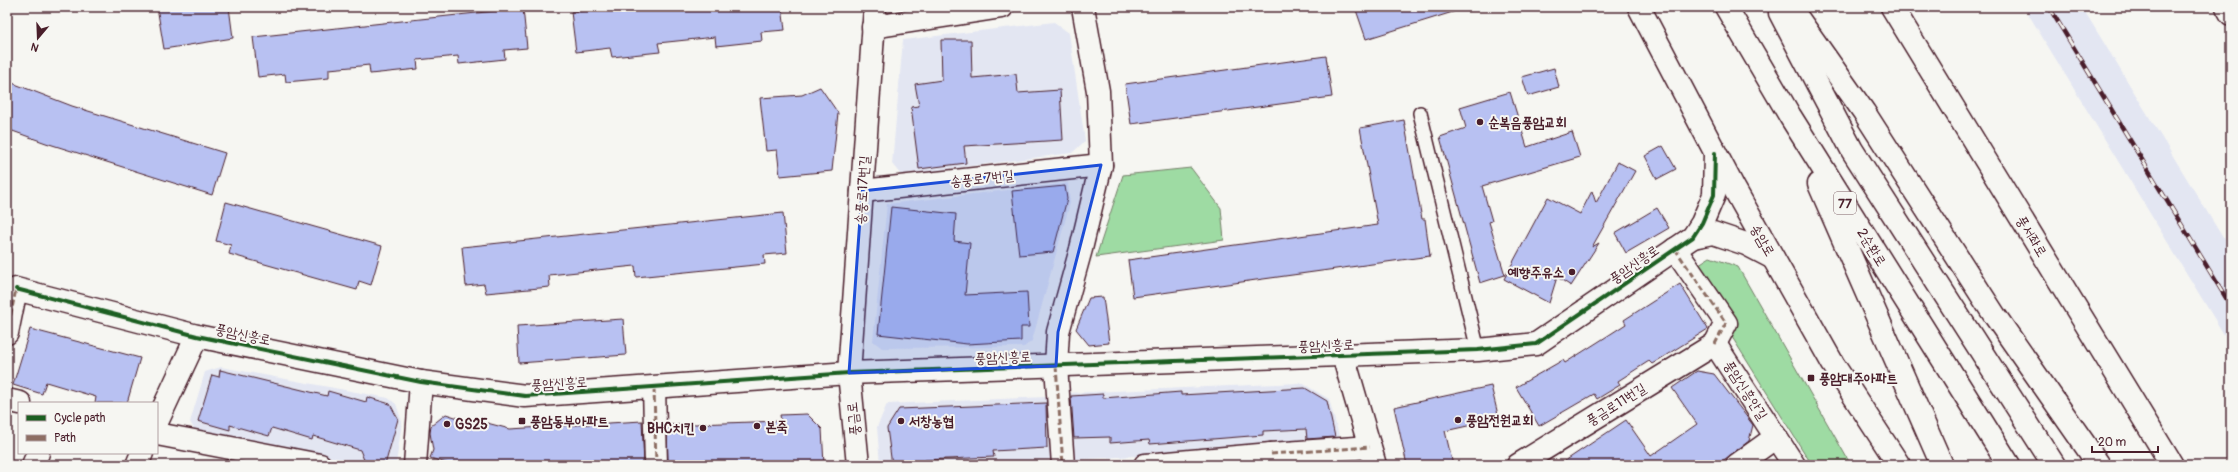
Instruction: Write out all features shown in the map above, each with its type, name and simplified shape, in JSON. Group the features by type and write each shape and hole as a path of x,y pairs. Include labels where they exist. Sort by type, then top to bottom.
{"main road":[{"path":"874,17 1002,7"},
{"path":"1063,465 1056,366 1058,332 1081,249 1101,165 1098,91 1082,7"},
{"name":"송암로","path":"1639,7 1715,153 1833,364 1899,465"},
{"name":"2순환로","path":"1726,7 1790,116 2009,465"},
{"name":"77","path":"1777,7 1852,150 2054,465"},
{"path":"1790,7 1864,112 1995,316 2099,465"},
{"name":"풍서좌로","path":"1892,7 2172,465"},
{"path":"2227,7 2231,14"},
{"name":"송풍로17번길","path":"849,373 874,17"},
{"path":"1790,116 1942,465"},
{"name":"풍암신흥로","path":"158,420 197,336 421,382 525,396 849,373 1478,350 1536,344 1693,237 1702,223 1714,195 1715,153"},
{"name":"송풍로7번길","path":"862,191 1101,165"},
{"path":"1693,237 1713,233 1746,244 1773,258"},
{"path":"1675,249 1726,323 1715,344"},
{"path":"7,333 16,289 197,336"},
{"name":"풍암신흥안길","path":"1715,344 1794,465"},
{"name":"풍금로11번길","path":"1518,465 1715,344"},
{"path":"1145,465 1372,456 1343,355"},
{"name":"풍금로","path":"849,373 858,465"},
{"path":"415,465 421,382"},
{"path":"654,388 656,465"},
{"path":"7,400 18,403"},
{"path":"158,434 292,462 320,465"},
{"path":"1737,465 1776,436"},
{"path":"32,465 38,454"},
{"path":"137,465 142,454"}],"lane":[{"path":"1420,113 1478,350"}],"highlighted area":[{"path":"1101,165 1058,332 1056,366 849,373 862,191"}],"shaded area":[{"path":"2024,7 2082,7 2231,251 2231,346"},
{"path":"1054,22 1069,33 1085,141 1072,153 901,175 892,164 903,40"},
{"path":"1068,183 1070,203 1032,341 1024,347 882,348 873,341 887,204"},
{"path":"221,367 388,398 396,404 402,422 396,464 371,465 194,429 190,422 205,372"},
{"path":"1302,383 1329,399 1341,443 1071,460 1068,393"},
{"path":"1047,397 1051,460 973,465 880,465 877,427 887,404"},
{"path":"1344,452 1349,465 1287,465 1284,458"}],"green space":[{"path":"1191,168 1221,208 1224,240 1096,257 1123,175"},
{"path":"1710,257 1738,267 1851,465 1812,465 1732,337 1736,320 1696,266"}],"building":[{"path":"157,7 229,7 233,38 164,49"},
{"path":"621,7 782,7 785,30 761,32 762,41 716,46 715,37 658,43 660,52 612,57 610,48 576,52 571,12"},
{"path":"1355,7 1455,7 1456,11 1366,39"},
{"path":"523,8 527,48 504,50 505,59 459,64 458,56 417,60 418,69 370,74 369,65 329,69 329,78 286,82 285,74 258,77 253,37"},
{"path":"941,40 971,40 972,78 1016,74 1018,93 1060,90 1063,140 964,146 966,163 919,169 911,107 919,106 915,84 942,80"},
{"path":"1326,56 1332,97 1131,124 1125,84"},
{"path":"1554,68 1559,87 1528,96 1522,77"},
{"path":"7,81 72,106 225,153 212,195 46,143 7,129"},
{"path":"820,87 838,113 832,171 780,176 777,150 766,151 760,98 802,95"},
{"path":"1510,92 1527,147 1572,132 1580,157 1482,186 1492,221 1489,222 1505,275 1480,283 1440,137 1466,128 1460,107"},
{"path":"1404,120 1422,219 1425,219 1430,256 1133,297 1128,260 1378,225 1360,128"},
{"path":"1663,146 1676,169 1657,179 1645,156"},
{"path":"1618,162 1635,171 1592,247 1599,243 1571,286 1557,277 1549,303 1504,279 1548,197 1580,214 1592,191 1596,203"},
{"path":"1065,186 1067,199 1053,252 1019,255 1012,191"},
{"path":"226,202 382,246 371,285 359,281 357,290 229,254 231,245 216,241"},
{"path":"891,207 956,214 954,241 970,243 965,295 1027,292 1029,327 1021,327 1021,341 967,344 878,334"},
{"path":"1657,208 1669,228 1626,253 1615,233"},
{"path":"783,213 787,253 764,255 765,264 636,277 635,266 549,275 550,287 486,293 484,284 466,286 462,247"},
{"path":"1680,284 1708,329 1652,364 1649,361 1618,381 1620,385 1597,399 1594,394 1539,426 1516,387 1563,360 1565,363 1626,324 1624,320"},
{"path":"1103,297 1109,343 1089,345 1076,329 1089,298"},
{"path":"623,319 626,355 519,363 517,326"},
{"path":"30,329 140,358 127,402 95,402 96,397 46,382 42,394 13,385"},
{"path":"220,370 327,396 328,391 366,402 367,397 390,404 398,419 385,465 364,460 360,450 313,436 312,440 272,428 269,436 230,425 230,430 198,421 212,375 219,377"},
{"path":"1697,371 1714,374 1753,425 1749,441 1728,457 1716,465 1559,465 1626,420 1651,456 1697,424 1672,388"},
{"path":"1491,386 1499,419 1445,431 1453,465 1407,465 1394,407"},
{"path":"1305,388 1327,401 1335,437 1307,439 1306,429 1263,431 1263,435 1150,444 1149,440 1110,443 1110,437 1074,438 1071,396 1103,394 1103,398 1181,392 1181,395"},
{"path":"1046,403 1047,448 993,451 994,457 925,460 925,465 892,465 887,428 899,409"},
{"path":"446,414 486,427 487,423 510,429 642,421 644,465 453,465 430,458 433,450 430,433 431,426"},
{"path":"807,414 822,429 824,465 668,465 667,425 781,421 780,415"}],"railway":[{"path":"2049,7 2231,306"}],"marked path":[{"path":"1675,249 1726,323 1715,344"},
{"path":"7,333 16,289"},
{"path":"1056,366 1063,465"},
{"path":"654,388 656,465"},
{"path":"1271,454 1370,447"}],"cycle path":[{"path":"16,289 197,336 421,382 525,396 849,373 1478,350 1536,344 1693,237 1702,223 1714,195 1715,153"}],"place":[{"name":"순복음풍암교회","path":"1480,122"},
{"name":"예향주유소","path":"1572,272"},
{"name":"풍암대주아파트","path":"1811,378"},
{"name":"풍암전원교회","path":"1458,420"},
{"name":"풍암동부아파트","path":"522,421"},
{"name":"서창농협","path":"901,421"},
{"name":"GS25","path":"447,424"},
{"name":"본죽","path":"757,426"},
{"name":"BHC치킨","path":"703,428"}]}
